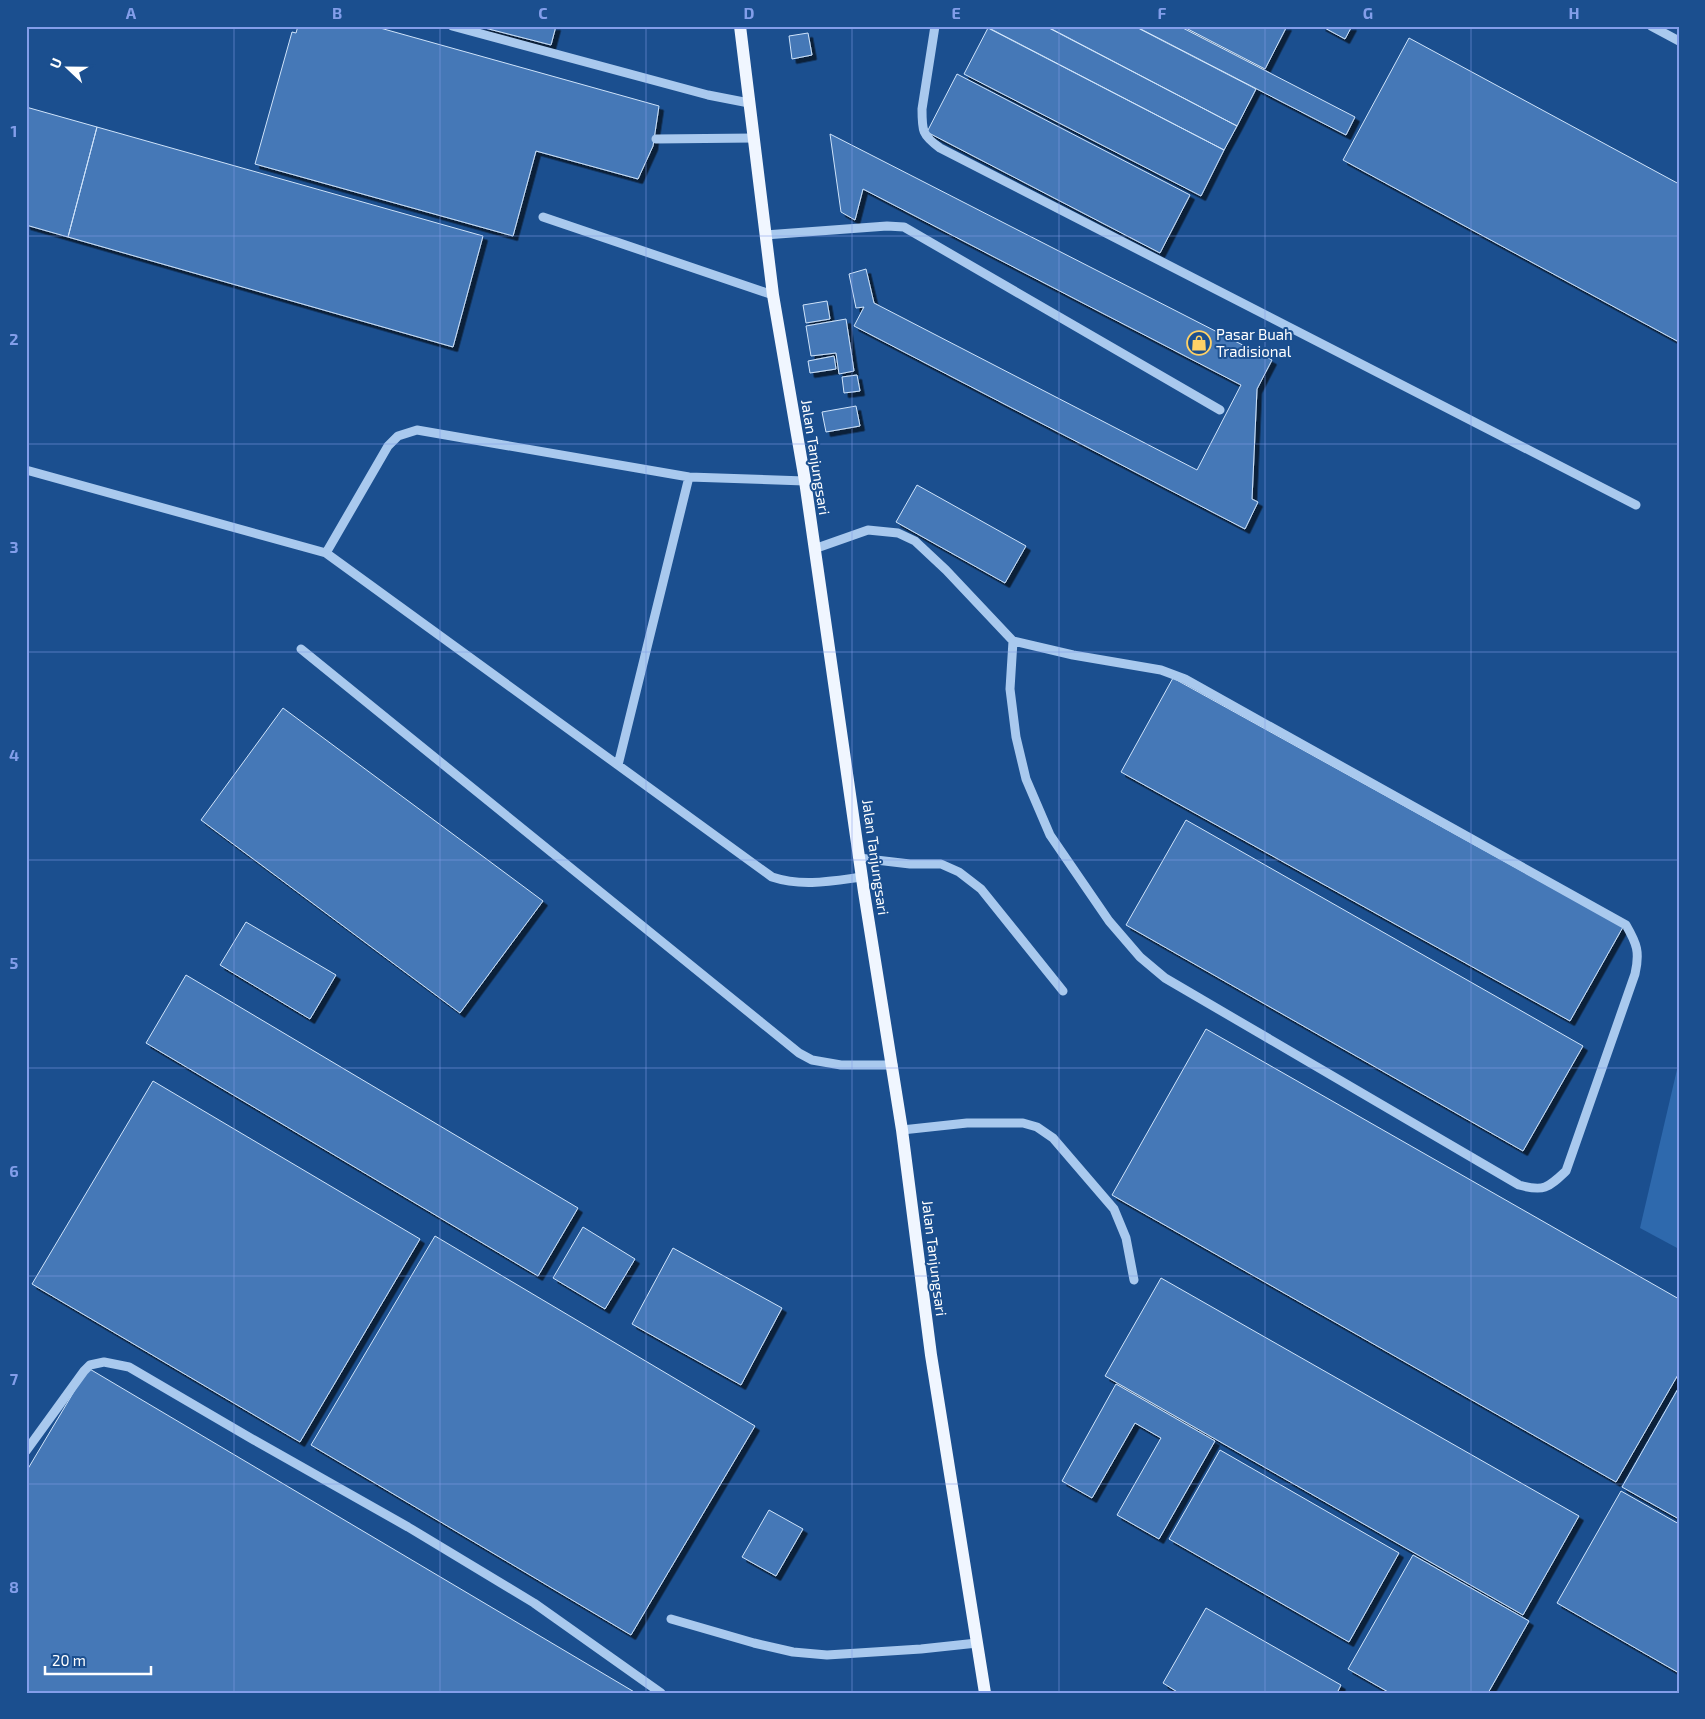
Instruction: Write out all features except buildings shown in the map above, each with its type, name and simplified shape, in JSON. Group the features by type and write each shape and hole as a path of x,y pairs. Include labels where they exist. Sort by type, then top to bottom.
{"main road":[{"name":"Jalan Tanjungsari","path":"740,26 772,295 805,481 862,877 902,1130 931,1355 985,1693"}],"lane":[{"path":"452,26 708,95 749,103"},
{"path":"935,26 922,109 922,123 923,133 940,148 1636,506"},
{"path":"1651,26 1679,41"},
{"path":"656,139 754,138"},
{"path":"543,217 772,295"},
{"path":"764,235 887,226 904,227 1220,410"},
{"path":"326,553 388,446 398,436 417,430 689,477 805,481"},
{"path":"26,470 326,553 772,877 780,880 812,883 862,877"},
{"path":"618,765 689,477"},
{"path":"814,549 868,530 898,532 915,541 946,570 1012,641 1073,655 1161,670 1185,679 1626,925 1636,942 1638,959 1566,1170 1552,1184 1536,1190 1519,1185 1165,978 1140,957 1109,921 1050,835 1026,779 1016,736 1010,689 1012,641"},
{"path":"301,649 799,1053 812,1060 841,1064 892,1065"},
{"path":"860,858 910,864 941,864 958,872 981,889 1063,991"},
{"path":"902,1130 967,1123 1023,1123 1037,1127 1045,1132 1053,1138 1114,1209 1126,1238 1134,1280"},
{"path":"26,1451 90,1365 104,1362 129,1367 254,1440 408,1526 534,1603 662,1693"},
{"path":"672,1618 793,1652 828,1655 977,1643"}],"shaded area":[{"path":"1679,1061 1679,1249 1640,1228"}],"place":[{"name":"Pasar Buah Tradisional","path":"1199,343"}]}
